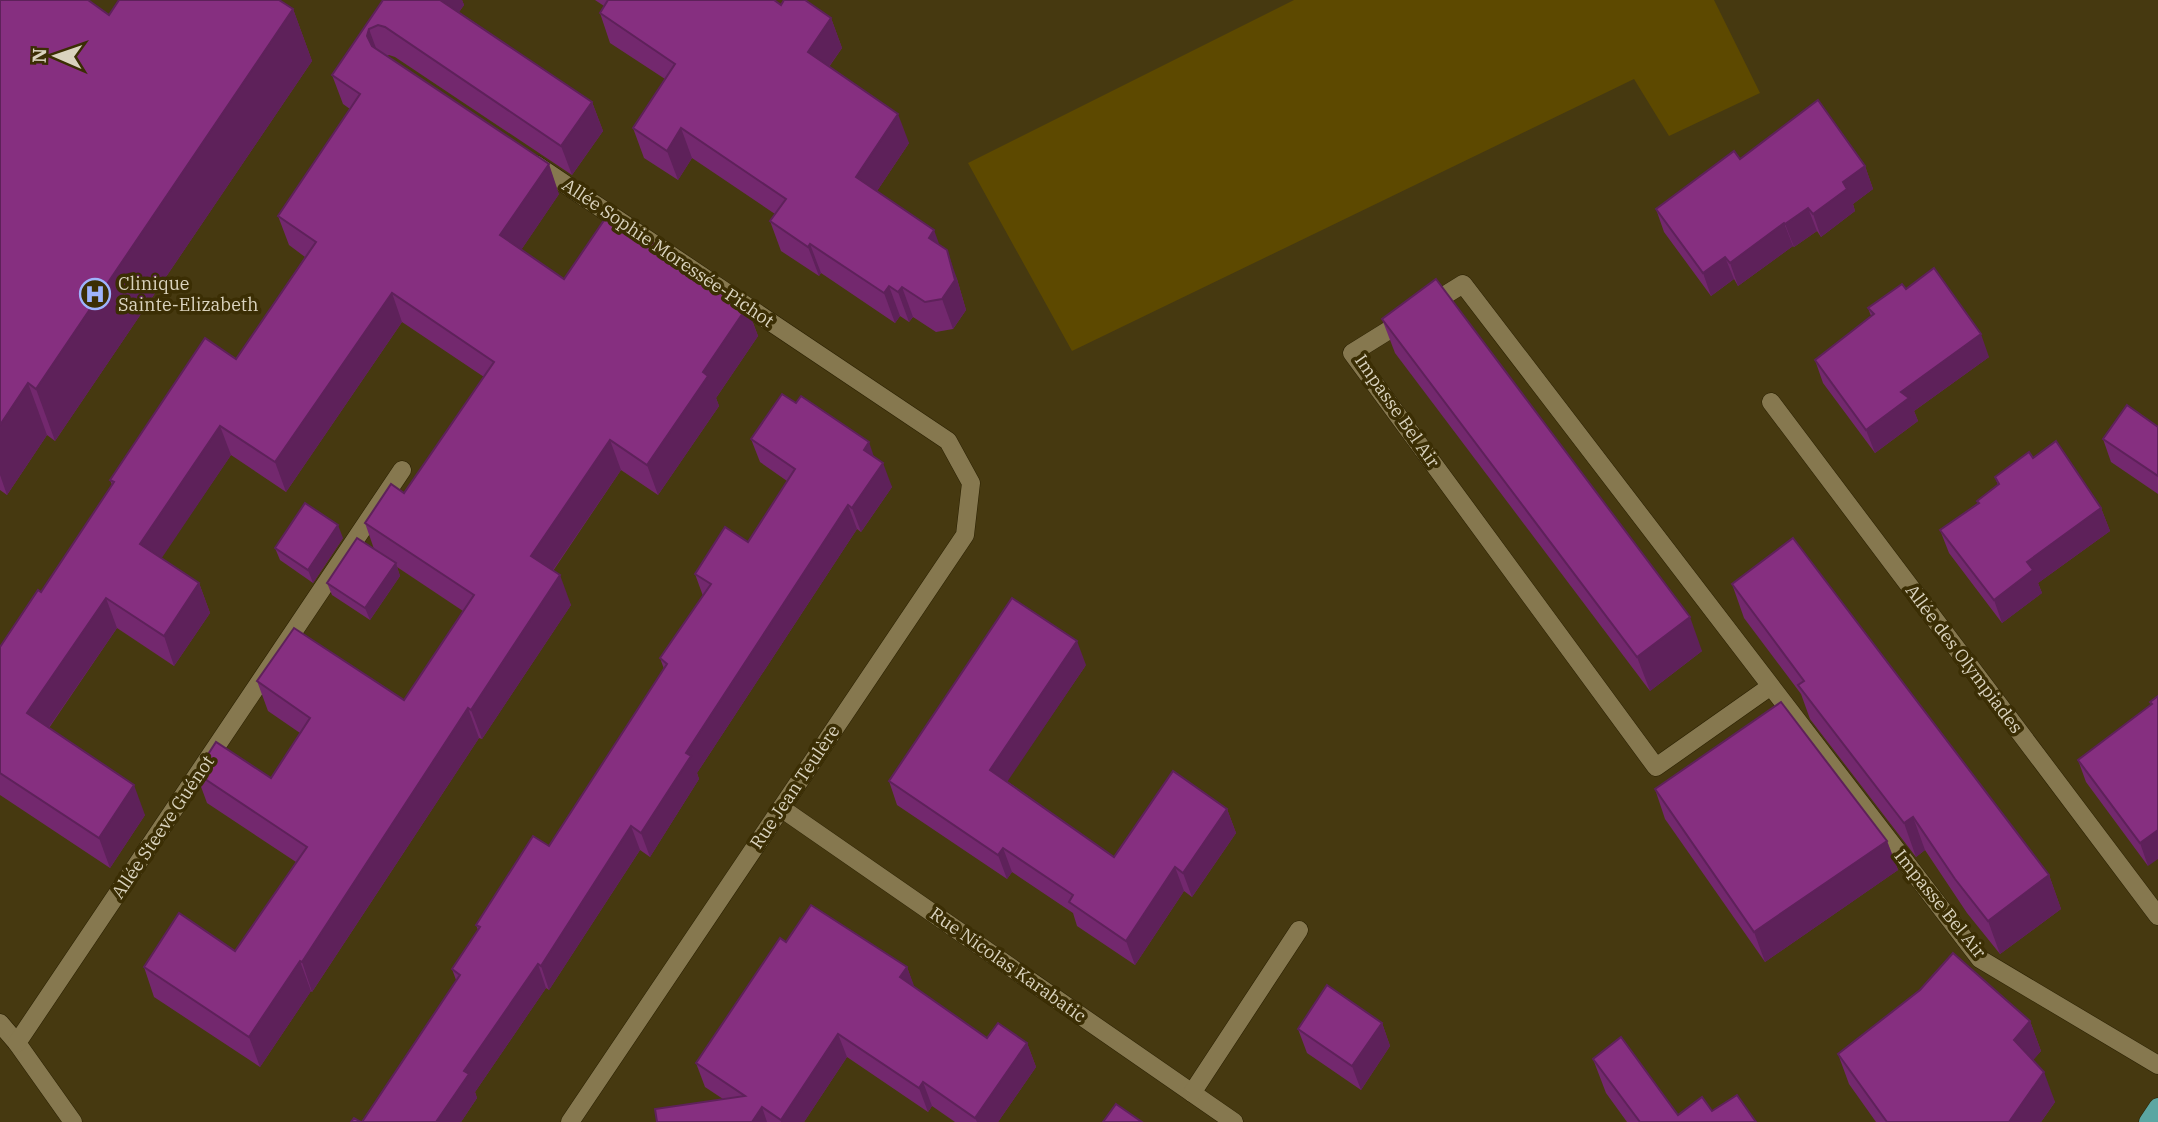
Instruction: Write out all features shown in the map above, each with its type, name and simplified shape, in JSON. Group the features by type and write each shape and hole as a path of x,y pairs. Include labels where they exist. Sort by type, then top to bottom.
{"main road":[{"path":"2148,1122 2158,1107"}],"street":[{"name":"Allée Sophie Moressée-Pichot","path":"526,158 948,441"},
{"name":"Impasse Bel Air","path":"1771,686 1656,767 1352,353 1464,284 1980,959 2158,1065"},
{"name":"Allée des Olympiades","path":"1771,402 2158,916"},
{"name":"Rue Jean Teulère","path":"570,1122 965,535 971,483 948,441"},
{"name":"Allée Steeve Guénot","path":"17,1043 402,470"},
{"name":"Rue Nicolas Karabatic","path":"781,808 1234,1122"},
{"path":"1192,1093 1299,930"},
{"path":"0,1023 73,1122"}],"shaded area":[{"path":"1294,0 1714,0 1760,93 1669,136 1634,79 1072,351 968,163"}],"building":[{"path":"0,0 88,0 109,15 119,0 279,0 293,9 36,389 28,383 0,425"},
{"path":"383,0 440,0 592,102 561,146 385,27 378,25 369,29 367,36 372,46 549,164 500,235 564,279 609,213 747,307 703,372 708,376 647,465 610,440 531,556 560,575 249,1037 144,967 179,913 235,951 307,847 196,773 216,742 271,778 310,718 257,681 294,628 404,700 474,595 365,523 391,484 404,493 494,362 392,293 275,462 220,426 140,544 199,583 164,636 106,598 27,713 134,785 99,838 0,773 0,647 38,590 41,592 114,482 110,480 205,338 236,359 316,242 278,216 360,94 332,75"},
{"path":"608,0 774,0 781,5 784,0 805,0 831,18 808,52 898,114 856,177 934,230 929,238 947,250 955,280 942,299 925,302 902,287 898,292 889,286 884,293 810,244 808,247 770,221 786,199 681,128 667,151 633,128 675,64 600,13"},
{"path":"1818,100 1865,166 1843,182 1847,189 1813,214 1808,208 1730,263 1725,257 1703,273 1656,209 1734,151 1740,159"},
{"path":"1934,268 1981,334 1901,392 1909,398 1866,430 1815,360 1874,314 1868,308 1902,284 1906,289"},
{"path":"1436,279 1690,617 1637,657 1382,319"},
{"path":"782,394 796,403 801,396 869,442 864,450 883,463 852,508 848,505 686,753 691,756 641,833 631,826 541,966 538,964 464,1071 469,1074 436,1122 362,1122 460,975 452,969 480,927 476,925 533,836 549,846 667,664 660,658 711,584 695,574 725,527 748,542 795,469 751,439"},
{"path":"2127,405 2158,427 2158,476 2103,439"},
{"path":"2056,441 2101,508 2027,562 2033,570 1994,600 1940,530 1979,503 1977,501 1999,484 1995,477 2029,452 2033,458"},
{"path":"305,503 338,525 308,570 275,548"},
{"path":"357,538 396,563 365,608 327,583"},
{"path":"1793,538 2049,875 1988,921 1955,879 1913,817 1904,823 1798,685 1804,681 1732,584"},
{"path":"1012,598 1077,641 990,770 1114,857 1173,771 1227,809 1183,873 1175,867 1126,941 1069,902 1073,895 1003,848 998,855 889,781"},
{"path":"2158,696 2158,830 2140,843 2078,760 2152,704 2150,702"},
{"path":"1781,702 1887,841 1754,932 1655,789"},
{"path":"811,905 907,967 900,977 987,1038 998,1023 1027,1043 975,1118 923,1082 919,1088 838,1034 781,1120 762,1107 752,1122 657,1122 655,1109 745,1096 696,1063 780,938 786,942"},
{"path":"1953,953 2030,1021 2014,1040 2044,1072 2009,1122 1887,1122 1838,1054 1920,990"},
{"path":"1327,985 1382,1023 1352,1066 1298,1029"},
{"path":"1621,1037 1678,1115 1702,1097 1712,1111 1737,1095 1756,1122 1640,1122 1593,1059"},
{"path":"1116,1104 1142,1122 1103,1122"}],"place":[{"name":"Clinique Sainte-Elizabeth","path":"95,294"}]}
